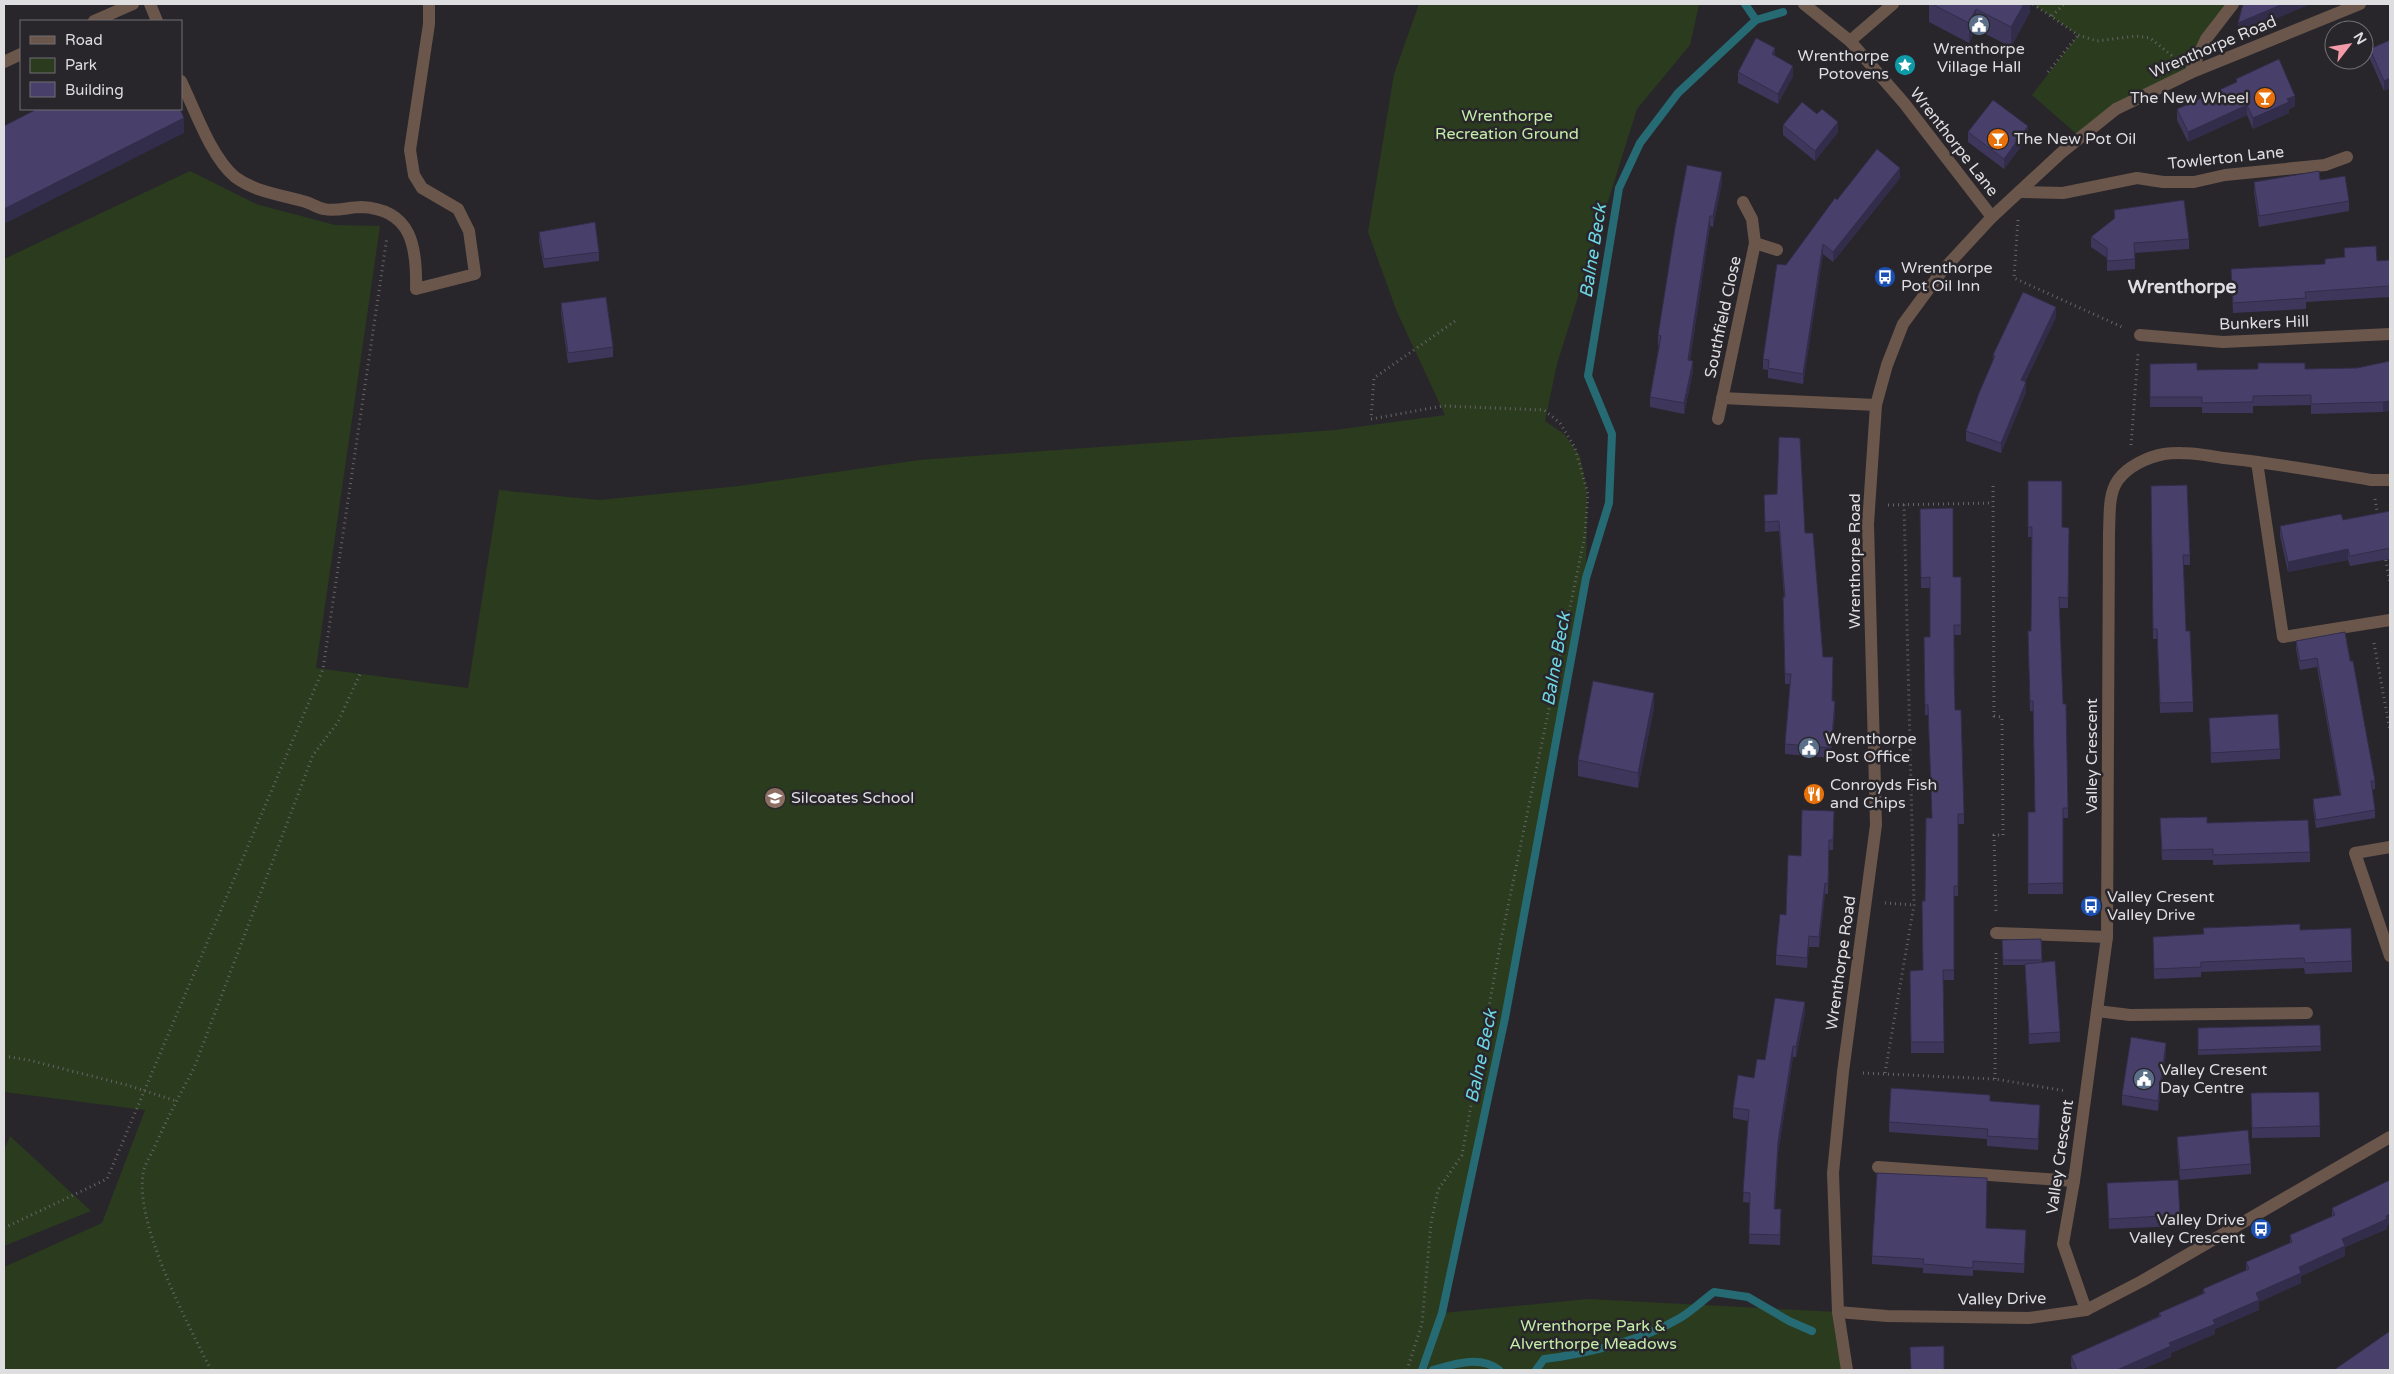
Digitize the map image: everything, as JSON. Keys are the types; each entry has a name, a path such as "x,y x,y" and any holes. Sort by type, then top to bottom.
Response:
{"street":[{"path":"96,20 133,4"},
{"path":"150,4 157,20"},
{"path":"182,83 221,162 234,176 249,186 324,209 344,210 359,207 382,209 390,214 407,231 415,250 416,289 475,274 469,231 458,209 422,188 414,175 410,150 428,24 429,4"},
{"name":"Wrenthorpe Lane","path":"1804,4 1850,41 1904,103 1992,217"},
{"path":"1850,41 1893,4"},
{"path":"2190,73 2206,39 2233,4"},
{"name":"Wrenthorpe Road","path":"1847,1370 1838,1312 1833,1173 1843,1072 1876,825 1868,524 1876,405 1887,365 1903,324 1942,271 1992,217 2061,153 2116,109 2190,73 2360,4"},
{"path":"4,62 20,54"},
{"name":"Towlerton Lane","path":"2019,192 2063,193 2137,178 2162,182 2194,182 2225,175 2325,165 2346,157"},
{"name":"Southfield Close","path":"1718,419 1755,243 1752,219 1743,202"},
{"name":"Southfield Close","path":"1755,243 1778,250"},
{"name":"Bunkers Hill","path":"2140,335 2223,342 2390,334"},
{"name":"Southfield Close","path":"1722,398 1876,405"},
{"name":"Valley Crescent","path":"2086,1310 2064,1244 2107,938 2108,532 2111,498 2118,480 2130,469 2149,457 2166,454 2194,454 2372,480 2390,480"},
{"path":"2257,462 2283,636 2390,620"},
{"path":"2390,847 2354,853 2390,956"},
{"path":"1996,933 2107,938"},
{"path":"2097,1011 2130,1015 2307,1013"},
{"name":"Valley Drive","path":"1838,1312 1887,1316 2029,1318 2086,1310 2142,1281 2390,1137"},
{"path":"1878,1168 2074,1181"}],"path":[{"path":"2033,4 2078,35 2097,41 2136,36 2150,38 2163,47 2190,73"},
{"path":"2052,16 2064,4"},
{"path":"2048,72 2078,35"},
{"path":"2019,192 2014,278 2140,335 2130,469"},
{"path":"4,1228 106,1179 323,669 390,214"},
{"path":"1407,1370 1422,1324 1431,1223 1438,1190 1462,1155 1501,940 1586,535 1588,502 1588,494 1575,448 1560,423 1544,410 1443,406 1371,419 1374,378 1458,319"},
{"path":"2372,480 2378,518"},
{"path":"1993,486 1994,716 2002,717 2002,835 1994,835 1996,933 1995,1079"},
{"path":"1870,505 1992,503"},
{"path":"1886,1073 1914,905 1904,504"},
{"path":"2383,546 2390,584"},
{"path":"2370,623 2389,717 2390,731"},
{"path":"211,1370 184,1318 154,1244 141,1197 143,1172 176,1101 194,1068 313,754 338,722 360,674"},
{"path":"1866,902 1914,905"},
{"path":"4,1056 28,1060 176,1101"},
{"path":"1843,1072 1995,1079 2086,1095"}],"green space":[{"name":"Silcoates School","path":"1419,4 1699,4 1690,45 1637,109 1557,364 1545,421 1564,434 1580,456 1587,492 1586,578 1505,1018 1442,1313 1588,1299 1838,1312 1847,1370 4,1370 4,1267 102,1223 145,1110 4,1092 4,259 190,171 256,204 335,225 380,226 316,668 468,688 499,490 599,500 739,486 919,460 1335,430 1445,415 1397,312 1368,232 1394,74"},
{"path":"2033,4 2233,4 2190,73 2116,109 2080,137 2032,95 2078,35"},
{"path":"10,1136 91,1211 4,1246 4,1150"}],"building":[{"path":"1932,4 2024,4 2011,27 1976,9 1969,23"},
{"path":"2243,4 2283,4 2238,23"},
{"path":"1756,38 1775,48 1772,54 1793,66 1778,94 1738,72"},
{"path":"2390,40 2390,78 2384,81 2374,58 2374,47"},
{"path":"2279,59 2295,96 2287,99 2289,102 2253,118 2247,105 2188,132 2177,109 2237,82 2236,79"},
{"name":"The New Pot Oil","path":"1993,100 2028,126 2004,159 1968,132"},
{"path":"1802,102 1817,114 1822,109 1838,122 1815,151 1783,125"},
{"path":"35,110 180,110 184,118 4,209 4,126"},
{"path":"1877,149 1900,168 1833,252 1823,244 1803,374 1768,368 1769,360 1763,359 1777,264 1786,265 1835,198 1837,200"},
{"path":"1687,165 1722,172 1713,216 1710,216 1688,360 1693,361 1684,403 1650,397 1661,336 1658,335 1675,228"},
{"path":"2319,171 2320,180 2345,176 2349,201 2259,216 2254,182"},
{"path":"2184,200 2189,239 2134,243 2135,259 2107,261 2107,248 2091,237 2115,218 2114,210"},
{"path":"595,222 599,252 544,259 539,232"},
{"path":"2376,246 2377,261 2390,260 2390,286 2305,292 2306,298 2233,303 2231,269 2325,264 2325,259 2345,257 2344,248"},
{"path":"2023,292 2056,307 2021,380 2026,382 2001,443 1966,431 1979,393 1995,356 1993,355"},
{"path":"606,297 613,347 568,353 561,303"},
{"path":"2390,361 2390,401 2311,404 2311,395 2253,396 2253,402 2202,403 2202,397 2150,397 2150,364 2197,363 2197,370 2258,369 2258,363 2305,363 2305,369 2357,368"},
{"path":"1779,437 1800,438 1805,533 1813,533 1823,657 1833,657 1832,701 1835,701 1831,748 1785,744 1791,674 1785,674 1783,597 1785,597 1779,521 1765,522 1764,495 1777,494"},
{"path":"2028,481 2062,481 2062,527 2069,528 2068,598 2059,597 2063,704 2066,704 2068,808 2063,808 2063,883 2028,884 2028,812 2035,812 2033,701 2030,701 2028,631 2031,631 2032,527 2028,527"},
{"path":"2187,485 2190,555 2183,555 2186,631 2190,631 2193,702 2160,703 2157,629 2153,629 2151,486"},
{"path":"1953,508 1953,577 1961,577 1961,625 1954,625 1954,671 1955,710 1961,710 1964,814 1958,814 1958,886 1954,886 1954,970 1943,970 1944,1042 1911,1042 1910,971 1923,970 1922,901 1925,901 1926,818 1932,818 1928,705 1925,705 1924,637 1930,637 1930,577 1921,578 1920,509"},
{"path":"2390,511 2390,548 2350,556 2348,549 2288,562 2280,526 2341,514 2343,520"},
{"path":"2345,632 2350,661 2353,661 2375,781 2371,781 2375,810 2316,820 2313,799 2341,795 2317,658 2300,661 2296,641"},
{"path":"1593,681 1654,693 1638,773 1578,760"},
{"path":"2278,714 2280,749 2211,753 2209,718"},
{"path":"1802,810 1834,811 1833,840 1829,840 1828,884 1825,883 1819,937 1809,936 1807,958 1776,955 1780,914 1786,915 1788,855 1801,856"},
{"path":"2207,817 2207,823 2308,820 2310,852 2213,855 2213,849 2162,850 2160,818"},
{"path":"2300,924 2300,930 2351,928 2352,961 2305,963 2304,958 2201,962 2201,967 2154,969 2153,937 2204,934 2203,928"},
{"path":"2041,939 2042,960 2003,960 2002,940"},
{"path":"2055,961 2060,1032 2029,1034 2025,964"},
{"path":"1775,998 1805,1002 1796,1047 1793,1046 1778,1142 1774,1209 1781,1209 1780,1235 1749,1234 1750,1193 1743,1192 1749,1110 1733,1108 1738,1075 1754,1078 1757,1059 1765,1060"},
{"path":"2320,1025 2321,1046 2198,1050 2198,1028"},
{"name":"Valley Cresent Day Centre","path":"2131,1037 2166,1043 2158,1101 2122,1095"},
{"path":"1891,1088 1990,1095 1990,1101 2040,1105 2038,1139 1987,1136 1988,1129 1889,1122"},
{"path":"2319,1092 2320,1126 2252,1128 2251,1093"},
{"path":"2248,1130 2251,1164 2180,1170 2177,1137"},
{"path":"1877,1173 1987,1178 1986,1228 2026,1230 2024,1264 1973,1261 1973,1268 1923,1264 1924,1259 1872,1256"},
{"path":"2178,1180 2180,1215 2109,1219 2107,1183"},
{"path":"2390,1180 2390,1214 2386,1216 2387,1219 2342,1239 2345,1246 2299,1267 2301,1273 2256,1293 2259,1300 2213,1320 2215,1324 2169,1343 2171,1346 2117,1370 2077,1370 2071,1356 2161,1316 2159,1313 2205,1293 2203,1289 2249,1269 2246,1262 2292,1242 2290,1235 2335,1215 2332,1208"},
{"path":"2390,1331 2390,1369 2334,1370"},
{"path":"1944,1346 1944,1370 1911,1370 1910,1347"}],"waterway":[{"name":"Balne Beck","path":"1745,4 1756,20"},
{"name":"Balne Beck","path":"1422,1370 1442,1313 1505,1018 1586,578 1609,503 1612,434 1588,376 1619,188 1640,143 1678,93 1756,20 1783,12"},
{"path":"1536,1370 1544,1359 1596,1350 1665,1326 1684,1315 1714,1292 1748,1297 1789,1321 1812,1331"},
{"path":"1433,1370 1467,1362 1484,1363 1492,1365 1499,1370"}],"place":[{"name":"Wrenthorpe Village Hall","path":"1979,25"},
{"name":"Wrenthorpe Potovens","path":"1905,65"},
{"name":"The New Wheel","path":"2265,98"},
{"name":"The New Pot Oil","path":"1998,139"},
{"name":"Wrenthorpe Pot Oil Inn","path":"1885,277"},
{"name":"Wrenthorpe Post Office","path":"1809,748"},
{"name":"Conroyds Fish and Chips","path":"1814,794"},
{"name":"Silcoates School","path":"775,798"},
{"name":"Valley Cresent Valley Drive","path":"2091,906"},
{"name":"Valley Cresent Day Centre","path":"2144,1079"},
{"name":"Valley Drive Valley Crescent","path":"2261,1229"}],"district":[{"name":"Wrenthorpe","path":"2182,287"}],"park label":[{"name":"Wrenthorpe Recreation Ground","path":"1507,125"},
{"name":"Wrenthorpe Park & Alverthorpe Meadows","path":"1593,1335"}]}
